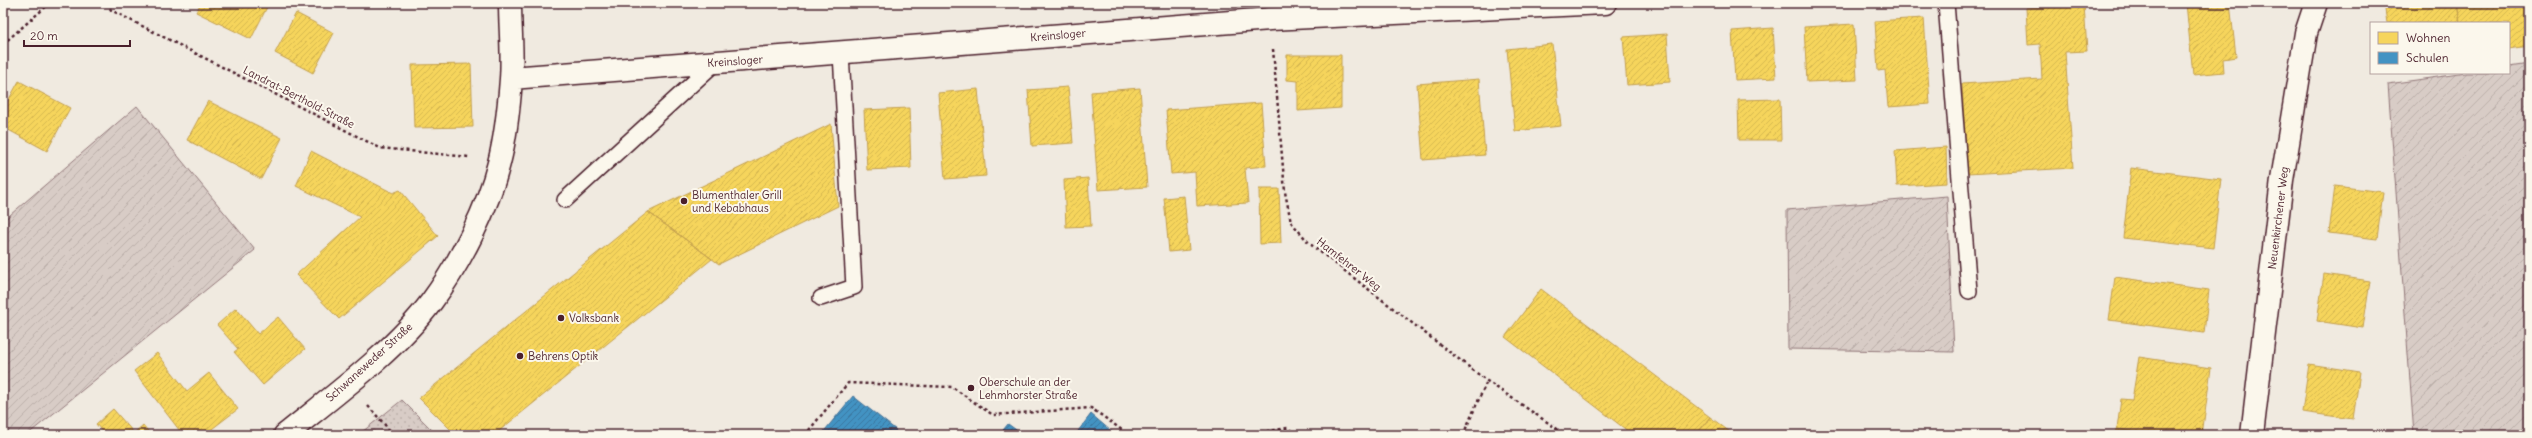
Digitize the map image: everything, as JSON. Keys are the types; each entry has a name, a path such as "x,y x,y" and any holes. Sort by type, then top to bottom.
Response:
{"main road":[{"name":"Schwaneweder Straße","path":"285,435 348,383 402,334 432,301 461,254 479,218 499,163 511,78 510,3"},
{"name":"Kreinsloger","path":"511,78 1270,19 1605,3"},
{"name":"Neuenkirchener Weg","path":"2252,435 2282,180 2306,33 2316,3"}],"lane":[{"path":"1946,3 1969,291"},
{"path":"821,298 854,287 841,53"},
{"path":"565,200 716,62"}],"path":[{"path":"3,44 50,3"},
{"name":"Landrat-Berthold-Straße","path":"107,3 111,10 380,148 454,154 499,163"},
{"name":"Hamfehrer Weg","path":"1270,19 1285,192 1291,222 1310,244 1487,381 1566,435"},
{"path":"1463,435 1487,381"},
{"path":"348,383 394,435"},
{"path":"806,435 848,383 952,387 994,414 1092,408 1129,435"},
{"path":"1243,435 1288,428 1296,435"}],"shaded area":[{"path":"2529,64 2529,435 2414,435 2388,84 2459,74 2510,74 2510,67"},
{"path":"137,106 255,250 27,435 3,435 3,221"},
{"path":"1947,196 1954,352 1788,349 1787,210"},
{"path":"402,400 437,435 365,435 362,432"}],"building: Wohnen":[{"path":"201,3 269,3 251,39 196,12"},
{"path":"2186,3 2230,3 2236,57 2223,59 2224,72 2193,75"},
{"path":"2384,3 2457,3 2460,22 2387,22"},
{"path":"2457,3 2529,3 2529,46 2510,49 2510,22 2460,22"},
{"path":"2084,5 2087,51 2065,52 2073,168 1967,174 1962,84 2042,79 2040,44 2028,45 2026,8"},
{"path":"296,13 334,33 313,73 275,53"},
{"path":"1924,18 1930,104 1888,107 1885,70 1878,71 1875,21"},
{"path":"1854,24 1857,80 1807,82 1804,27"},
{"path":"1773,28 1776,78 1735,80 1732,31"},
{"path":"1667,34 1670,82 1627,85 1623,37"},
{"path":"1552,44 1561,126 1515,131 1507,49"},
{"path":"1287,55 1341,55 1341,108 1298,111 1298,81 1287,80"},
{"path":"471,64 473,127 414,128 412,65"},
{"path":"1479,79 1485,155 1423,160 1417,84"},
{"path":"19,81 70,108 47,151 3,127 3,110"},
{"path":"1068,87 1073,143 1032,146 1028,90"},
{"path":"1140,88 1147,187 1098,190 1091,92"},
{"path":"978,89 986,176 945,179 938,93"},
{"path":"1780,99 1781,140 1739,140 1738,100"},
{"path":"208,101 282,138 261,179 187,140"},
{"path":"1261,103 1266,166 1245,168 1248,203 1197,206 1195,172 1171,174 1166,110"},
{"path":"909,108 911,168 867,170 864,110"},
{"path":"831,124 838,206 719,264 648,212"},
{"path":"1946,147 1947,183 1897,186 1895,151"},
{"path":"311,151 393,193 400,190 438,236 339,319 296,275 360,217 296,186"},
{"path":"2131,168 2221,179 2213,248 2123,238"},
{"path":"1088,178 1091,226 1066,227 1064,180"},
{"path":"2335,186 2383,192 2377,239 2329,233"},
{"path":"1259,189 1279,189 1281,243 1260,244"},
{"path":"1184,196 1189,250 1169,252 1164,198"},
{"path":"648,212 712,259 494,435 456,435 419,398"},
{"path":"2324,274 2370,281 2363,328 2317,321"},
{"path":"2115,277 2209,290 2204,333 2109,320"},
{"path":"1541,289 1710,417 1696,435 1633,435 1505,337"},
{"path":"236,308 258,334 278,317 305,349 263,385 234,352 238,349 217,325"},
{"path":"157,353 187,391 209,373 238,409 204,435 183,435 134,371"},
{"path":"2139,357 2211,368 2202,435 2156,435 2117,429 2121,399 2132,400"},
{"path":"2309,364 2360,372 2353,419 2302,412"},
{"path":"113,409 134,433 143,425 151,435 105,435 96,424"},
{"path":"1710,417 1734,435 1696,435"},
{"path":"2117,429 2156,435 2116,435"}],"building: Schulen":[{"path":"853,396 896,430 893,435 821,435"},
{"path":"1091,414 1111,431 1117,435 1075,435"},
{"path":"1008,424 1023,435 999,435"}],"place":[{"name":"Blumenthaler Grill und Kebabhaus","path":"684,201"},
{"name":"Volksbank","path":"561,318"},
{"name":"Behrens Optik","path":"520,356"},
{"name":"Oberschule an der Lehmhorster Straße","path":"971,388"}]}
